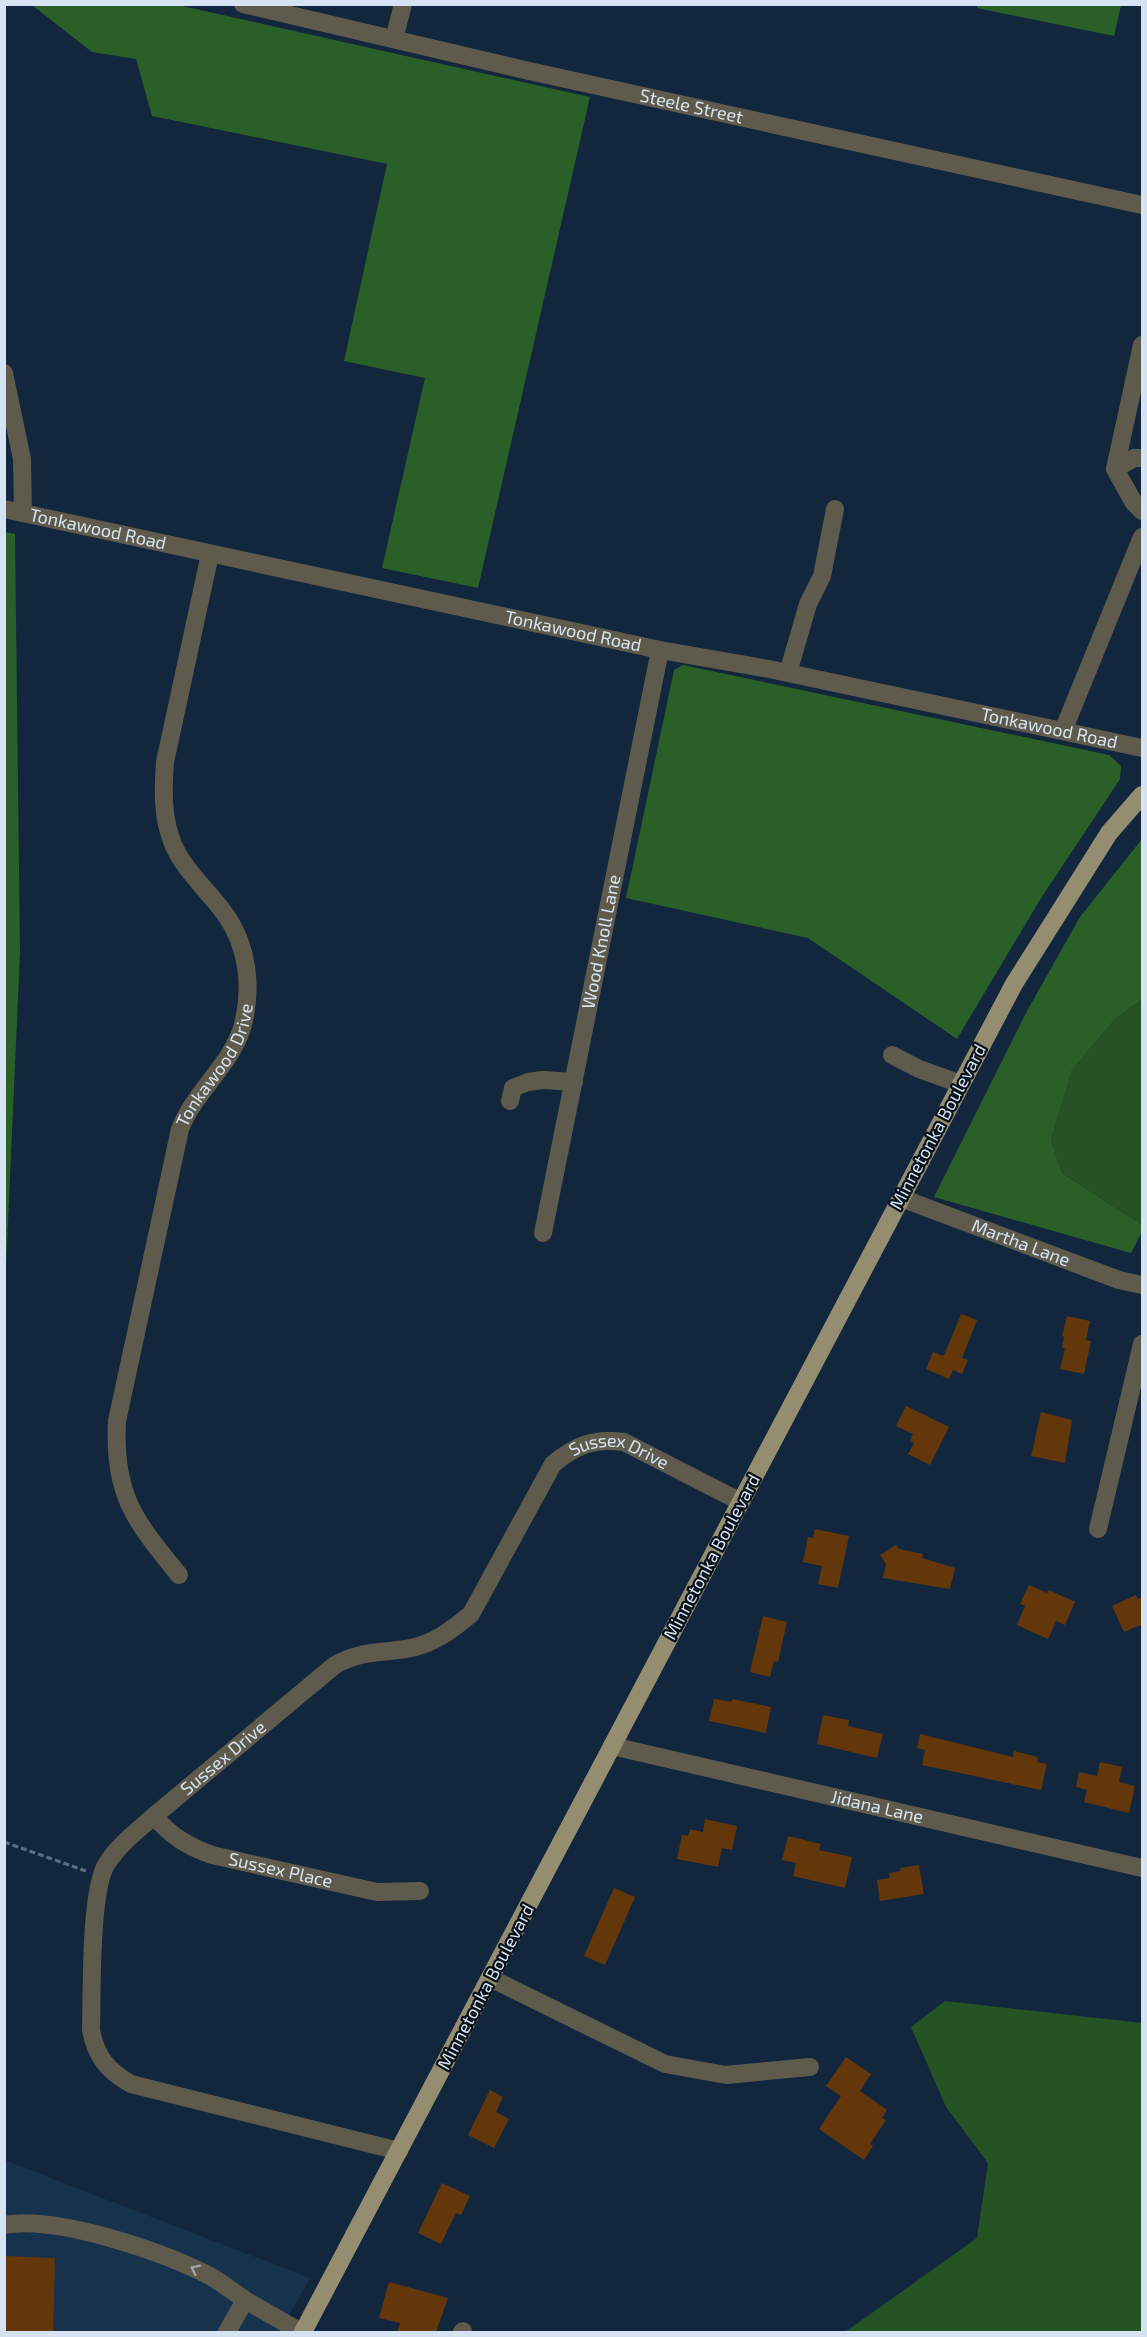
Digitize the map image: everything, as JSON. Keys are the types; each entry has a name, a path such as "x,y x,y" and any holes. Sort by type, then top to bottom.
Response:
{"main road":[{"name":"Minnetonka Boulevard","path":"302,2332 1014,984 1109,833 1143,795"}],"street":[{"name":"Steele Street","path":"243,4 529,71 1143,205"},
{"path":"394,39 403,4"},
{"path":"1142,352 1136,408 1115,469 1134,502 1143,511"},
{"path":"4,372 22,459 23,513"},
{"path":"1115,469 1134,458 1143,458"},
{"name":"Tonkawood Road","path":"4,509 660,650 788,673 1143,748"},
{"path":"788,673 808,604 822,576 835,509"},
{"path":"1063,731 1143,537"},
{"name":"Tonkawood Drive","path":"179,1575 145,1533 129,1508 120,1481 115,1451 117,1421 180,1129 198,1094 230,1056 242,1028 248,999 247,969 239,940 225,914 187,869 174,844 165,818 163,790 165,762 210,554"},
{"name":"Wood Knoll Lane","path":"543,1233 660,650"},
{"path":"892,1055 961,1084"},
{"path":"510,1101 513,1088 528,1082 574,1082"},
{"name":"Martha Lane","path":"901,1198 1119,1280 1143,1285"},
{"path":"1098,1529 1143,1344"},
{"name":"Sussex Drive","path":"399,2151 131,2084 116,2076 103,2063 94,2048 91,2030 96,1901 102,1876 115,1853 154,1816 335,1665 366,1652 408,1649 430,1642 452,1630 471,1614 553,1464 567,1452 586,1442 604,1440 624,1442 741,1502"},
{"name":"Jidana Lane","path":"612,1746 1143,1868"},
{"name":"Sussex Place","path":"154,1816 169,1832 189,1847 212,1855 377,1892 420,1891"},
{"path":"490,1978 665,2064 726,2075 810,2067"},
{"path":"4,2225 68,2228 176,2260 213,2278 245,2300 302,2332"},
{"path":"227,2332 245,2300"}],"path":[{"path":"4,1842 38,1856 102,1876"}],"shaded area":[{"path":"4,2160 310,2278 280,2332 5,2332"}],"green space":[{"path":"978,4 1121,5 1114,36 977,8"},
{"path":"32,5 178,5 590,97 478,588 382,568 425,378 344,361 387,164 152,116 136,59 92,52"},
{"path":"5,532 15,534 20,953 5,1289"},
{"path":"683,665 1109,755 1121,766 1120,779 1041,898 957,1039 808,938 626,898 674,670"},
{"path":"1142,839 1142,999 1115,1019 1072,1070 1051,1140 1062,1173 1142,1225 1142,1232 1131,1253 934,1197 1027,1011 1080,917"},
{"path":"1142,999 1142,1225 1062,1173 1051,1140 1072,1070 1115,1019"},
{"path":"945,2001 1142,2023 1142,2332 841,2332 848,2330 977,2238 988,2163 946,2107 911,2027"}],"building":[{"path":"961,1314 977,1320 962,1358 968,1360 962,1374 953,1370 949,1379 926,1369 933,1352 943,1356"},
{"path":"1067,1316 1090,1321 1086,1340 1091,1341 1084,1374 1060,1369 1065,1348 1062,1348 1064,1337 1062,1336"},
{"path":"906,1406 949,1427 930,1465 908,1454 914,1443 910,1441 913,1434 896,1426"},
{"path":"1041,1412 1072,1420 1065,1463 1031,1456"},
{"path":"815,1529 849,1536 838,1588 818,1584 822,1566 803,1562 808,1537 813,1538"},
{"path":"896,1545 899,1549 923,1554 922,1558 955,1568 950,1589 883,1578 886,1564 880,1555"},
{"path":"1029,1585 1047,1593 1049,1590 1075,1602 1065,1625 1056,1621 1048,1639 1017,1625 1025,1606 1020,1604"},
{"path":"1136,1595 1138,1599 1143,1597 1143,1624 1124,1632 1112,1606"},
{"path":"763,1616 787,1622 778,1662 774,1661 770,1677 750,1672"},
{"path":"714,1699 732,1702 732,1699 771,1707 766,1733 709,1721"},
{"path":"823,1715 849,1720 848,1726 883,1734 877,1758 817,1744"},
{"path":"920,1734 1013,1757 1014,1751 1038,1757 1037,1762 1047,1764 1041,1790 922,1765 925,1750 917,1748"},
{"path":"1100,1762 1122,1767 1119,1782 1135,1786 1129,1813 1084,1802 1087,1790 1076,1787 1079,1772 1097,1776"},
{"path":"705,1819 737,1826 732,1850 722,1848 718,1867 677,1859 682,1835 688,1836 690,1829 703,1832"},
{"path":"788,1836 821,1844 819,1850 852,1857 845,1888 793,1876 796,1863 782,1860"},
{"path":"919,1865 924,1894 880,1901 877,1880 890,1878 889,1873 901,1871 900,1868"},
{"path":"614,1888 635,1897 605,1965 584,1956"},
{"path":"846,2057 871,2074 860,2091 887,2110 882,2118 886,2120 870,2144 873,2146 864,2160 819,2129 841,2096 826,2086"},
{"path":"490,2090 503,2097 496,2112 509,2119 494,2148 468,2135"},
{"path":"442,2183 470,2196 461,2215 456,2213 441,2244 418,2233"},
{"path":"4,2256 55,2258 53,2332 4,2332"},
{"path":"389,2282 448,2298 436,2332 397,2332 400,2323 379,2318"}]}
